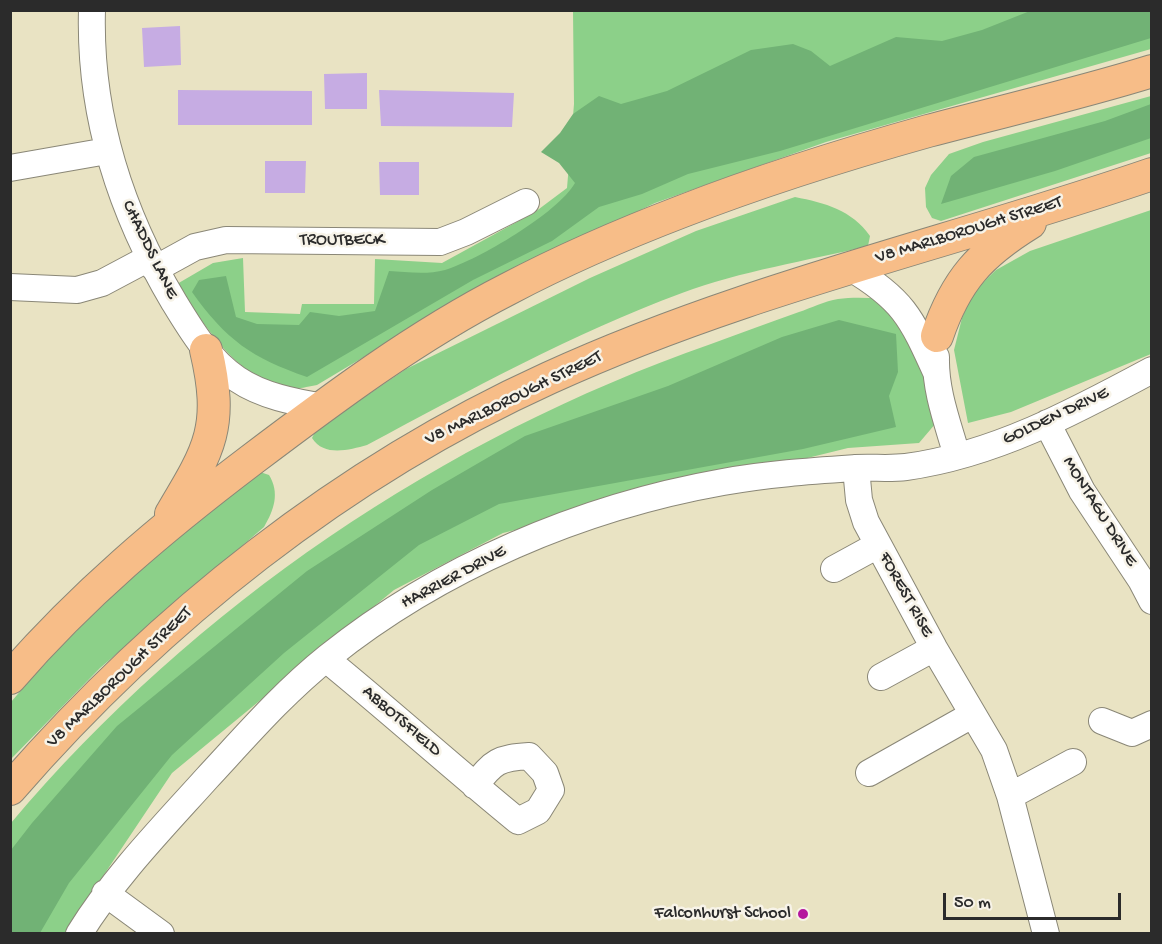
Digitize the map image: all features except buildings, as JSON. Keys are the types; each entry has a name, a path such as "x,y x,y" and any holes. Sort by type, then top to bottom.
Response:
{"main road":[{"path":"10,678 98,584 162,528 393,358 505,290 611,239 802,170 926,132 1101,87 1152,71"},
{"name":"V8 MARLBOROUGH STREET","path":"10,789 65,726 144,651 230,577 337,498 467,418 549,378 705,315 849,267 1152,174"},
{"path":"937,336 951,299 978,261 1000,241 1064,202"},
{"path":"162,528 189,484 212,436 215,411 212,375 206,350"}],"street":[{"name":"CHADDS LANE","path":"92,10 96,89 107,151 126,209 152,263 206,350 237,379 268,395 324,407"},
{"path":"10,168 107,151"},
{"name":"TROUTBECK","path":"10,287 77,290 102,283 195,247 226,240 440,242 466,232 526,202"},
{"path":"849,267 888,292 913,321 936,372 957,456"},
{"path":"936,372 937,336"},
{"name":"GOLDEN DRIVE","path":"957,456 1001,443 1047,423 1152,370"},
{"name":"MONTAGU DRIVE","path":"1047,423 1082,491 1142,580 1152,601"},
{"name":"HARRIER DRIVE","path":"79,933 105,893 268,710 326,658 372,623 425,590 504,550 564,525 629,505 724,482 856,468 904,467 957,456"},
{"name":"FOREST RISE","path":"856,468 859,500 878,545 934,648 994,750 1010,796 1046,933"},
{"path":"834,569 878,545"},
{"path":"881,677 934,648"},
{"name":"ABBOTSFIELD","path":"326,658 475,786"},
{"path":"869,773 972,715"},
{"path":"1102,721 1132,733 1152,724"},
{"path":"1010,796 1073,762"},
{"path":"105,893 161,933"}],"green space":[{"path":"573,11 1151,11 1151,49 826,142 655,203 486,284 317,385 293,388 271,383 253,374 237,362 211,333 177,284 213,263 243,258 245,312 300,314 302,304 374,304 375,259 442,263 535,212 567,188 574,104"},
{"path":"1030,11 1151,11 1151,38 780,151 688,174 642,194 599,207 552,241 473,280 307,377 271,362 242,345 217,323 192,292 199,280 226,276 236,317 257,324 299,325 310,312 339,316 375,311 389,271 431,272 459,265 516,234 566,195 575,183 559,163 541,152 560,133 573,114 599,96 621,104 667,91 751,50 793,44 811,51 830,66 896,37 942,41 982,30"},
{"path":"1151,96 1151,153 941,221 932,218 926,207 925,188 931,175 949,154 983,142"},
{"path":"1151,104 1151,138 1055,171 941,204 951,176 974,157 1105,121"},
{"path":"795,197 827,205 855,220 870,236 868,246 727,278 641,309 522,364 367,445 337,451 323,448 312,438 316,430 406,369 590,278 696,231"},
{"path":"1151,210 1151,354 1011,412 968,423 954,350 962,318 973,292 996,270 1030,251"},
{"path":"843,298 880,298 909,335 925,366 936,423 919,443 848,448 503,533 394,590 172,773 65,933 11,934 11,823 83,744 160,669 242,600 329,537 420,479 514,428 611,383 823,303"},
{"path":"839,320 896,334 898,372 889,396 896,427 803,449 499,504 419,545 284,653 172,755 69,883 40,933 11,933 11,850 32,823 117,726 307,571 432,490 525,436 668,386 782,337"},
{"path":"260,472 269,475 275,495 271,514 264,527 100,668 11,759 11,702 68,639 129,581 193,525"}],"place":[{"name":"Falconhurst School","path":"803,914"}]}
